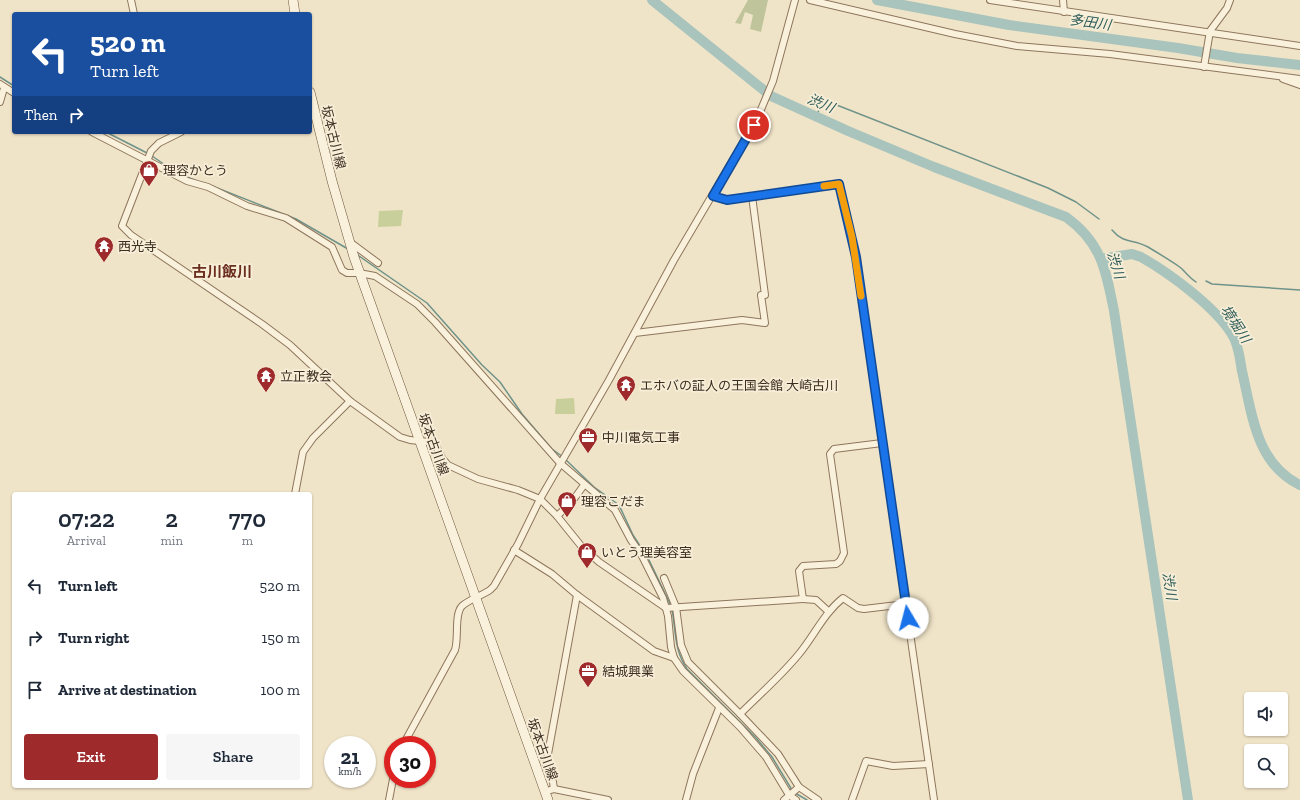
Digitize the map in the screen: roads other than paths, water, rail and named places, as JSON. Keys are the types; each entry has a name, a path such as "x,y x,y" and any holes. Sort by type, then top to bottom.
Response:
{"main road":[{"path":"293,0 295,12"},
{"name":"坂本古川線","path":"312,112 359,273 476,598 549,794"}],"street":[{"path":"131,0 134,12"},
{"path":"408,736 455,650 458,642 458,614 460,607 494,586 540,499 635,333 674,260 713,196 763,106 772,83 795,0"},
{"path":"810,0 955,34 1018,46 1205,65 1300,79"},
{"path":"990,0 1300,46"},
{"path":"1063,0 1064,12"},
{"path":"1205,65 1210,33 1227,8 1230,0"},
{"path":"1278,76 1300,85"},
{"path":"0,102 2,86 12,92"},
{"path":"96,134 187,181 208,187 247,206 286,218 332,247 342,270 375,276 417,304 561,462 584,485 615,510 645,562 663,598 671,608 674,658 683,671 740,727 766,757 790,794 796,800"},
{"path":"177,134 158,144 151,151 122,226 132,235 290,345 350,401 400,437 420,442 429,442 434,445 448,465 478,479 518,490 540,499 558,516 582,547 604,565 671,608 803,599 816,600 828,611"},
{"path":"713,196 727,200 839,184 856,257 934,800"},
{"path":"635,333 742,320 765,322 761,295 765,295 752,196"},
{"path":"350,243 378,263"},
{"path":"295,492 303,452 313,438 350,401"},
{"path":"803,599 799,571 801,568 803,566 836,564 843,557 844,553 830,454 834,449 882,443"},
{"path":"558,516 571,503 584,485"},
{"path":"514,550 552,574 577,595 654,650 674,658"},
{"path":"664,578 681,645 688,662 778,754 798,788 818,800"},
{"path":"577,595 546,765 549,794 608,800"},
{"path":"740,714 794,659 828,611 842,598 858,608 864,609 906,604"},
{"path":"686,800 693,774 720,708 727,702"},
{"path":"852,800 866,761 893,766 929,764"},
{"path":"389,800 391,788"},
{"path":"784,800 798,788"}],"waterway":[{"name":"渋川","path":"652,0 771,96 848,131 934,167 1066,217 1088,237 1095,248 1105,271 1114,311 1188,800"},
{"name":"多田川","path":"877,0 1009,25 1178,48 1237,58 1300,65"},
{"path":"0,77 12,85"},
{"path":"823,103 824,100 1048,188 1076,202 1099,219"},
{"name":"渋川","path":"816,117 819,110"},
{"path":"110,134 149,154"},
{"path":"152,156 177,173"},
{"path":"182,175 197,181"},
{"path":"212,186 296,219 348,249"},
{"path":"1112,230 1125,240 1142,244 1155,251 1180,267 1196,282"},
{"path":"356,254 427,303 482,365 500,382 522,414 552,449 563,457"},
{"name":"境堀川","path":"1101,259 1132,254 1141,257 1179,282 1217,315 1227,327 1236,342 1253,420 1265,451 1285,476 1300,485"},
{"path":"1206,281 1212,284 1300,290"},
{"path":"566,460 594,487 619,505 633,535 649,560 671,606"},
{"path":"672,609 676,640 680,655 687,669 756,738 772,757 792,790"},
{"path":"795,793 807,800"}],"place":[{"name":"理容かとう","path":"149,187"},
{"name":"西光寺","path":"104,263"},
{"name":"立正教会","path":"266,393"},
{"name":"エホバの証人の王国会館 大崎古川","path":"626,402"},
{"name":"中川電気工事","path":"588,454"},
{"name":"理容こだま","path":"567,518"},
{"name":"いとう理美容室","path":"587,569"},
{"name":"結城興業","path":"588,688"}],"district":[{"name":"古川飯川","path":"222,272"}]}
